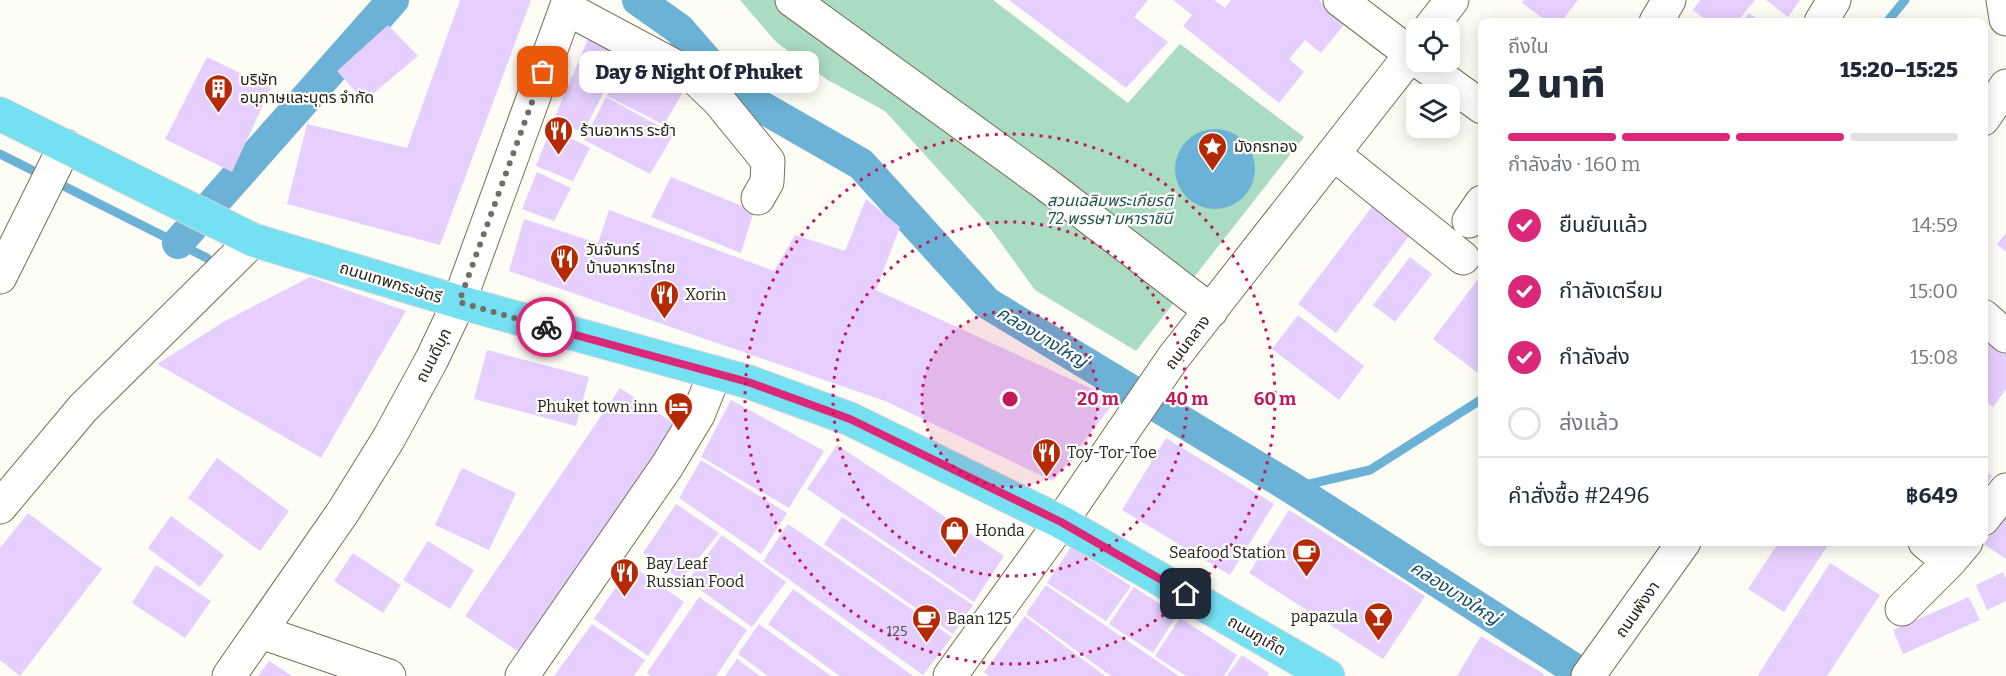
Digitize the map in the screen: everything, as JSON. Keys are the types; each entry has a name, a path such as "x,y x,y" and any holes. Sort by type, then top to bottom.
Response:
{"main road":[{"name":"ถนนเทพกระษัตรี","path":"0,114 55,167 184,205 243,236 459,302 748,382 850,419 1061,522"},
{"name":"ถนนภูเก็ต","path":"1061,522 1328,676"}],"street":[{"path":"792,0 1047,185 1211,311"},
{"path":"1340,0 1406,48"},
{"path":"1438,18 1452,0"},
{"path":"1657,18 1669,0"},
{"path":"1823,18 1834,0"},
{"path":"2003,0 2006,19"},
{"path":"568,4 693,76 719,100 768,161 766,182 758,198"},
{"name":"ถนนดีบุก","path":"229,676 343,512 389,438 459,302 568,4"},
{"name":"ถนนถลาง","path":"950,676 1061,522 1173,358 1334,154 1406,67"},
{"path":"1438,72 1478,104"},
{"path":"1988,112 2006,86"},
{"path":"1334,154 1463,258"},
{"path":"0,277 55,167"},
{"path":"0,507 83,408 243,236"},
{"path":"1988,320 2006,336"},
{"path":"522,676 667,466 698,415 714,373"},
{"path":"1988,513 2006,490"},
{"name":"ถนนพังงา","path":"1588,676 1681,546"},
{"path":"1902,609 1958,552 1938,546"},
{"path":"261,632 389,676"}],"green space":[{"name":"สวนเฉลิมพระเกียรติ 72 พรรษา มหาราชินี","path":"740,0 993,0 1128,103 1180,44 1304,137 1136,351 1035,290 985,221 885,111 826,79 776,42"}],"water":[{"path":"1215,129 1230,132 1243,141 1252,154 1255,169 1252,184 1243,197 1230,206 1215,209 1200,206 1187,197 1178,184 1175,169 1178,154 1187,141 1200,132"}],"building":[{"path":"460,0 531,0 440,245 287,204 307,124 407,148"},
{"path":"1009,0 1148,0 1134,17 1168,42 1126,88"},
{"path":"1173,0 1214,0 1225,8 1231,0 1319,0 1346,22 1321,53 1305,40 1289,59 1304,72 1279,103 1183,26 1192,15"},
{"path":"1524,0 1578,0 1564,18 1543,18 1522,3"},
{"path":"1700,0 1755,0 1740,18 1704,18 1693,10"},
{"path":"1766,0 1800,0 1788,17"},
{"path":"1749,13 1756,18 1745,18"},
{"path":"388,25 418,56 364,101 337,71"},
{"path":"588,39 623,54 583,133 554,119"},
{"path":"626,56 684,90 664,125 607,96"},
{"name":"บริษัท อนุภาษและบุตร จำกัด","path":"207,57 271,88 232,172 165,139"},
{"path":"606,97 674,134 650,174 584,140"},
{"path":"551,128 590,148 573,181 536,166"},
{"path":"537,172 571,188 554,221 522,209"},
{"path":"671,177 754,211 741,253 651,217"},
{"path":"866,199 900,227 876,290 1116,400 1053,481 885,401 509,271 524,219 598,243 609,210 774,271 795,235 845,251"},
{"path":"1375,203 1413,231 1336,333 1298,304"},
{"path":"2006,233 2006,252 1997,244"},
{"path":"1410,257 1432,274 1395,322 1373,305"},
{"path":"310,277 406,311 321,458 157,364 225,321"},
{"path":"1478,279 1478,373 1433,339"},
{"path":"1298,315 1364,366 1339,400 1272,349"},
{"path":"1988,337 2006,350 2006,389 1993,407 1988,404"},
{"path":"487,350 589,377 576,426 474,399"},
{"path":"620,388 681,428 522,654 465,616"},
{"path":"731,400 824,451 789,508 701,457"},
{"path":"1166,438 1274,504 1230,575 1122,510"},
{"path":"837,445 1004,556 974,602 807,489"},
{"path":"217,458 289,511 260,551 188,498"},
{"path":"701,460 787,513 761,554 679,498"},
{"path":"462,468 516,493 489,550 435,525"},
{"path":"676,504 719,533 681,580 643,553"},
{"path":"1289,510 1425,596 1383,659 1249,573"},
{"path":"2006,511 2006,559 1987,546 1988,538"},
{"path":"28,513 102,569 20,676 0,660 0,548"},
{"path":"171,516 224,555 200,587 148,548"},
{"path":"842,517 973,605 953,634 824,544"},
{"path":"788,524 952,637 923,675 763,561"},
{"path":"722,535 786,582 752,627 688,581"},
{"path":"428,541 474,570 450,609 403,580"},
{"path":"1776,546 1827,546 1784,612 1748,589"},
{"path":"1071,547 1131,586 1106,621 1047,583"},
{"path":"353,553 401,585 383,613 334,581"},
{"path":"1830,563 1880,595 1827,676 1759,676 1758,675"},
{"path":"156,565 211,601 185,638 132,603"},
{"path":"631,565 684,602 648,656 594,619"},
{"path":"2003,572 2006,579 2006,601 1987,610 1976,585"},
{"path":"1046,585 1179,676 1111,676 1026,614"},
{"path":"1134,587 1177,615 1153,653 1109,624"},
{"path":"793,589 913,676 840,676 768,624"},
{"path":"699,597 747,630 716,676 651,676 647,673"},
{"path":"1969,597 1980,620 1903,654 1893,630"},
{"path":"1025,616 1105,676 989,676 984,672"},
{"path":"1180,618 1237,655 1224,676 1186,676 1155,656"},
{"path":"592,624 645,660 634,676 554,676"},
{"path":"759,624 831,676 768,676 738,654"},
{"path":"1481,636 1544,674 1543,676 1457,676"},
{"path":"1242,655 1269,673 1267,676 1227,676"},
{"path":"737,659 760,676 725,676"},
{"path":"269,661 292,676 258,676"}],"waterway":[{"path":"178,243 393,0"},
{"name":"คลองบางใหญ่","path":"638,0 679,29 732,90 861,164 987,303 1292,488 1585,676"},
{"path":"1890,18 1905,0"},
{"path":"0,154 207,258"},
{"path":"1292,488 1370,470 1478,402"}],"way so far":[{"path":"543,72 459,302 546,327"}],"place":[{"name":"Day & Night Of Phuket","path":"543,72"},
{"name":"บริษัท อนุภาษและบุตร จำกัด","path":"219,114"},
{"name":"ร้านอาหาร ระย้า","path":"559,156"},
{"name":"มังกรทอง","path":"1213,172"},
{"name":"วันจันทร์ บ้านอาหารไทย","path":"565,284"},
{"name":"Xorin","path":"664,320"},
{"name":"Phuket town inn","path":"679,432"},
{"name":"Toy-Tor-Toe","path":"1046,478"},
{"name":"Honda","path":"954,556"},
{"name":"Seafood Station","path":"1307,578"},
{"name":"Bay Leaf Russian Food","path":"625,598"},
{"name":"papazula","path":"1379,642"},
{"name":"Baan 125","path":"926,644"}],"route":[{"path":"546,327 748,382 850,419 1061,522 1186,594"}]}
